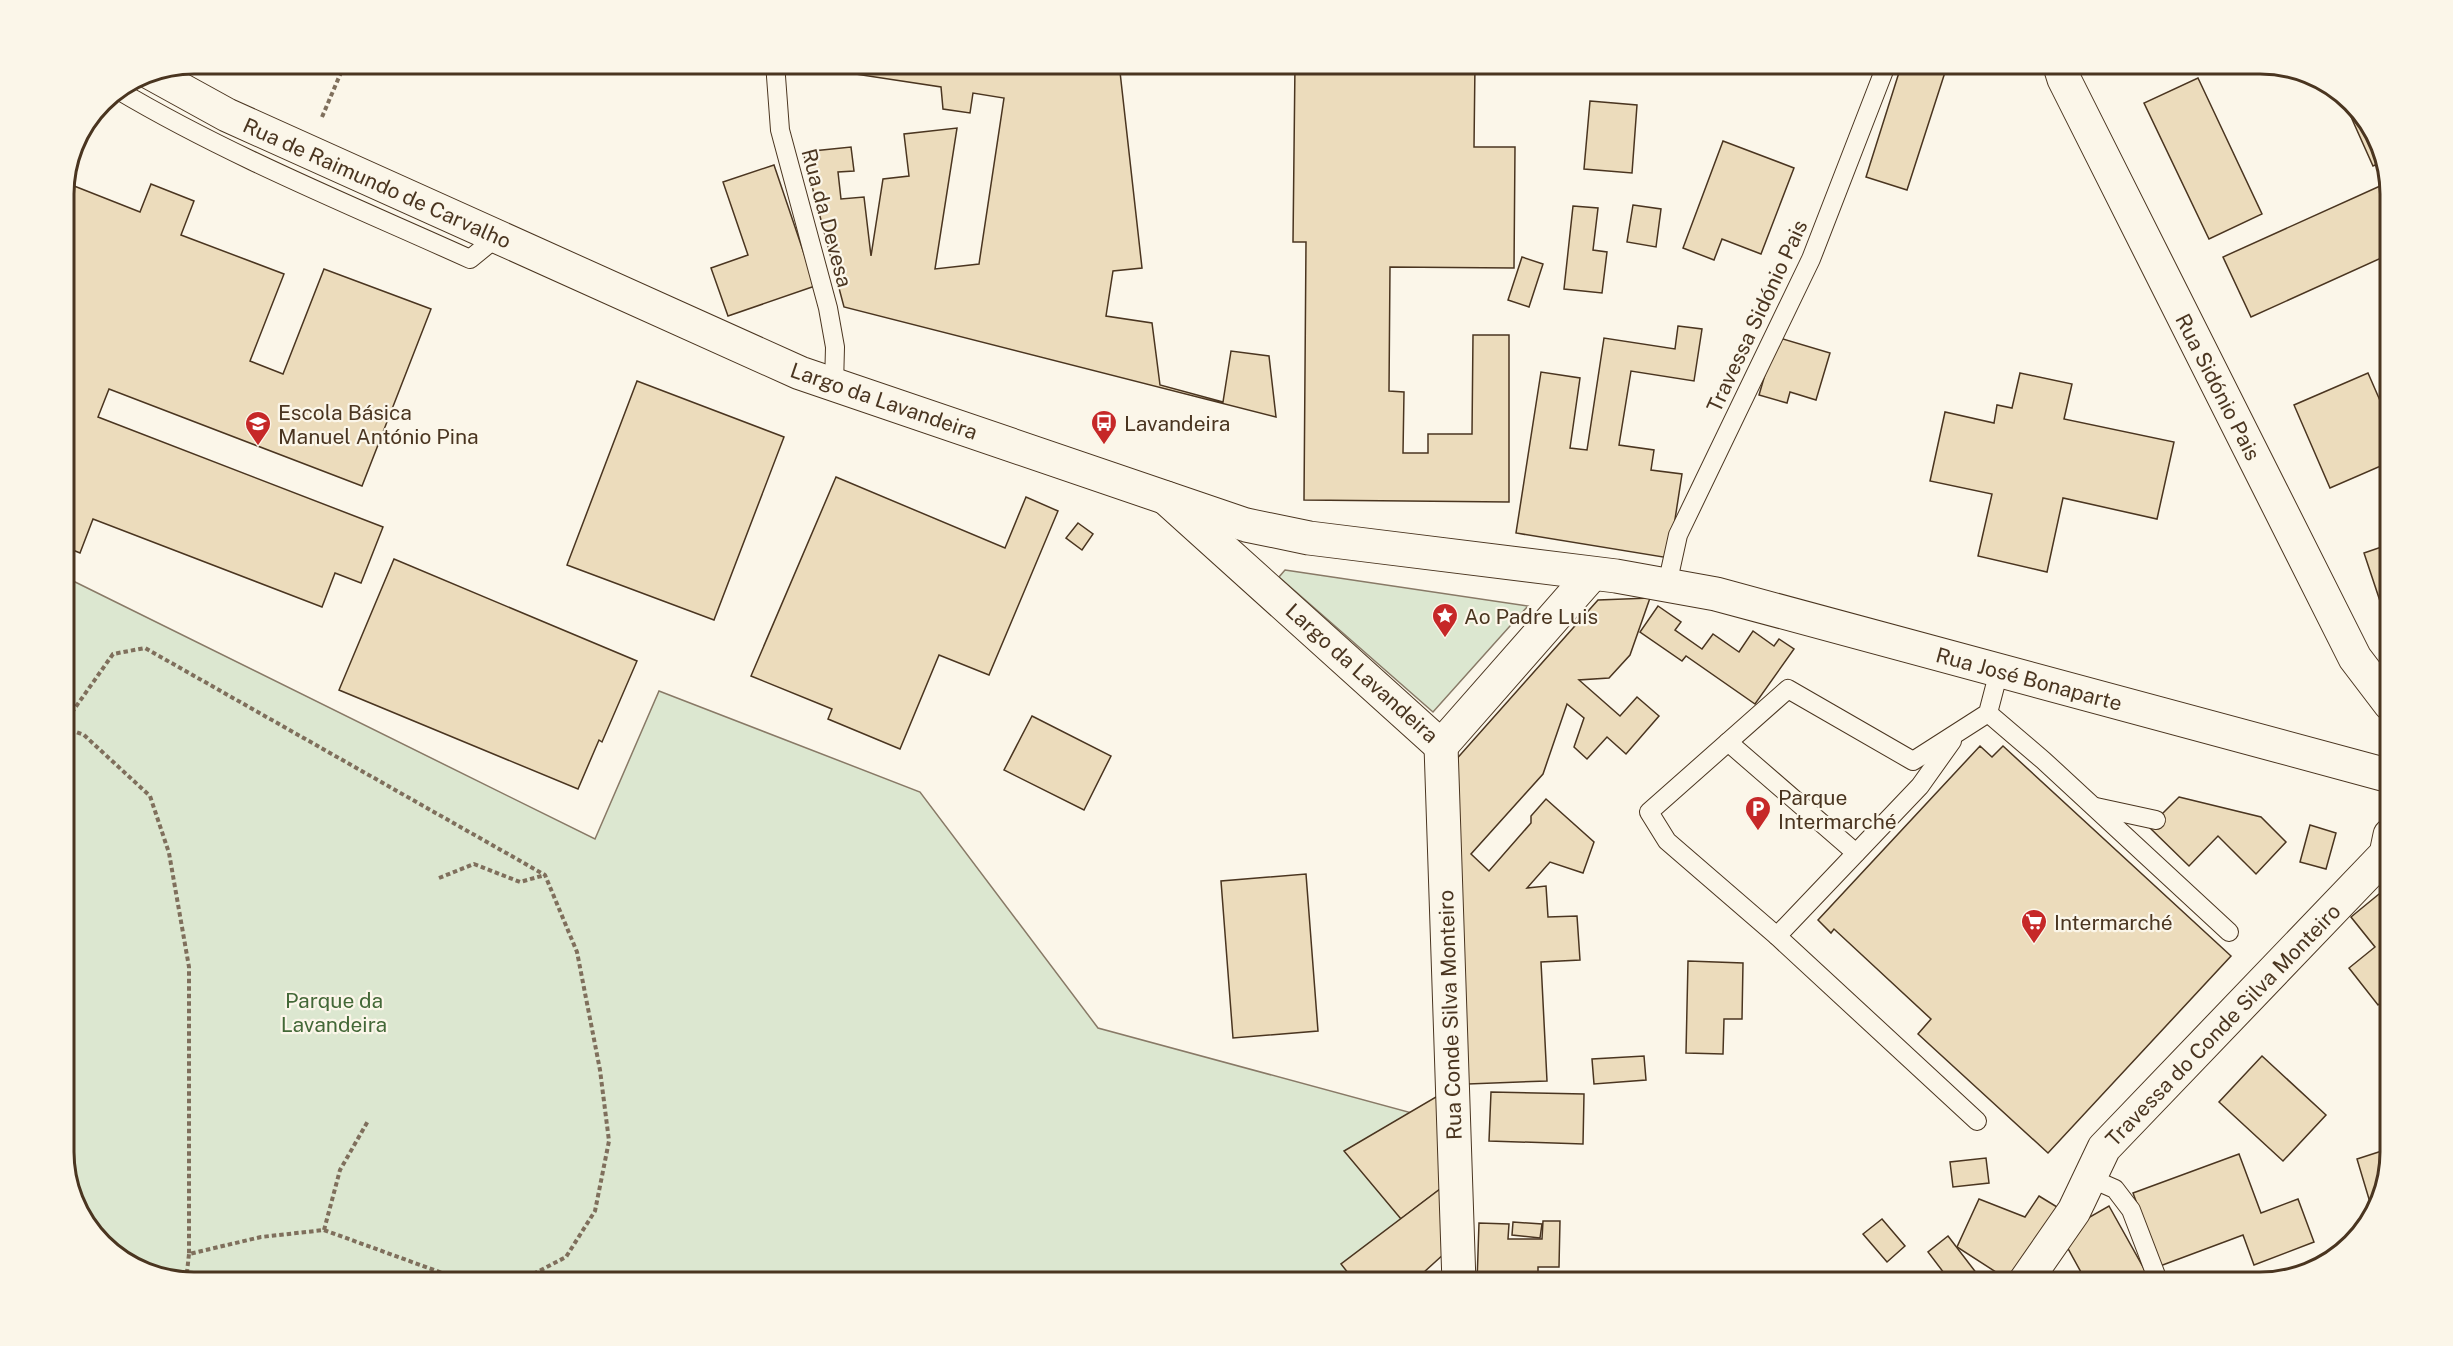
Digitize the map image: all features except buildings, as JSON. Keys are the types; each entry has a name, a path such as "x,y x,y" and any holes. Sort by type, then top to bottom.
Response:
{"street":[{"name":"Rua Sidónio Pais","path":"2062,74 2118,189 2355,658 2380,690"},
{"name":"Rua de Raimundo de Carvalho","path":"161,78 227,115 608,288"},
{"name":"Largo da Lavandeira","path":"608,288 800,373 1246,525 1309,538 1667,585"},
{"name":"Largo da Lavandeira","path":"1166,498 1441,746 1592,574"},
{"name":"Rua José Bonaparte","path":"1667,585 1716,594 2380,773"},
{"name":"Rua Conde Silva Monteiro","path":"1441,746 1459,1273"},
{"name":"Travessa do Conde Silva Monteiro","path":"2031,1273 2074,1211 2104,1148 2380,861"}],"lane":[{"name":"Rua da Devesa","path":"776,74 780,130 830,318 835,347 834,384"},
{"name":"Travessa Sidónio Pais","path":"1667,585 1678,535 1811,259 1883,74"},
{"path":"126,95 240,153 470,259 497,237"},
{"path":"1977,1121 1777,936 1667,842 1649,812 1788,689 1913,761 1988,713 1999,671"},
{"path":"1988,713 2094,806 2229,932"},
{"path":"1777,936 1920,786 1957,733"},
{"path":"1728,742 1856,853"},
{"path":"2094,806 2156,820"},
{"path":"2090,1178 2115,1190 2131,1210 2155,1273"}],"path":[{"path":"307,151 340,74"},
{"path":"74,710 113,654 145,648 545,875 577,952 600,1070 609,1141 595,1211 566,1257 535,1273"},
{"path":"74,731 84,735 150,796 169,853 189,968 189,1254 187,1272"},
{"path":"439,878 474,864 520,882 545,875"},
{"path":"324,1230 340,1170 368,1121"},
{"path":"189,1254 261,1237 324,1230 441,1273"}],"green space":[{"path":"1285,570 1528,606 1433,712 1279,577"},
{"name":"Parque da Lavandeira","path":"74,581 595,839 659,691 920,792 1098,1028 1412,1113 1417,1273 193,1273 155,1266 127,1252 103,1232 86,1206 76,1176 74,1160"}],"place":[{"name":"Lavandeira","path":"1104,446"},
{"name":"Escola Básica Manuel António Pina","path":"258,447"},
{"name":"Ao Padre Luis","path":"1445,639"},
{"name":"Parque Intermarché","path":"1758,832"},
{"name":"Intermarché","path":"2034,945"}]}
